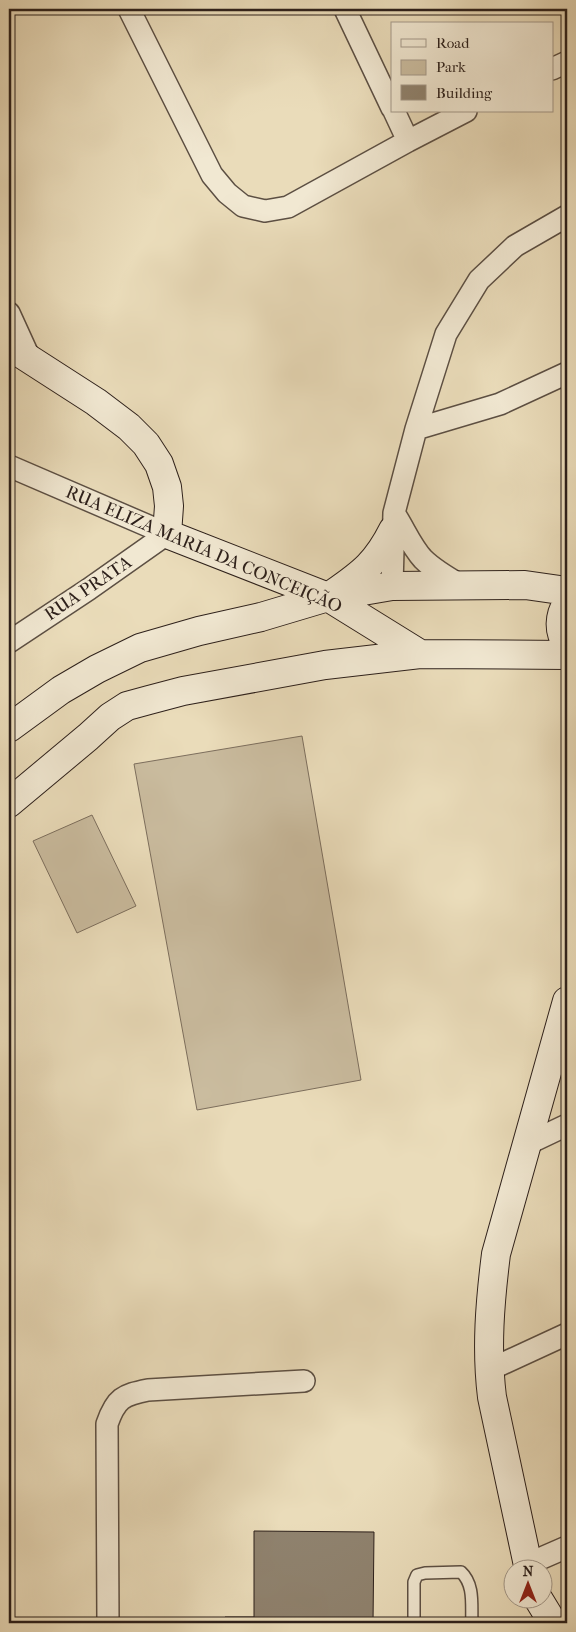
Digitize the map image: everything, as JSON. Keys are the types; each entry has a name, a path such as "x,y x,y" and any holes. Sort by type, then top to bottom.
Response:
{"street":[{"path":"128,9 212,175 227,193 243,206 265,211 288,207 464,112"},
{"path":"345,9 391,106"},
{"path":"554,68 567,62"},
{"path":"394,112 408,141"},
{"path":"328,597 359,576 384,549 394,521 416,429 446,334 479,280 515,246 567,216"},
{"path":"9,313 19,353 96,402 129,427 146,444 159,464 168,487 168,534"},
{"path":"416,429 500,404 567,373"},
{"name":"RUA ELIZA MARIA DA CONCEIÇÃO","path":"9,466 168,534 328,597 420,654"},
{"path":"394,521 422,558 462,586"},
{"path":"392,586 394,521"},
{"name":"RUA PRATA","path":"9,642 168,534"},
{"path":"9,728 61,690 140,648 199,631 261,617 328,597 392,586 525,585 567,591"},
{"path":"567,603 560,619 560,629 567,644"},
{"path":"9,803 110,717 127,706 183,691 325,665 420,654 567,654"},
{"path":"527,1560 492,1397 489,1370 491,1295 496,1254 567,1001"},
{"path":"527,1144 567,1125"},
{"path":"489,1370 567,1334"},
{"path":"108,1623 107,1424 112,1410 121,1399 132,1393 148,1390 304,1381"},
{"path":"542,1560 567,1547"},
{"path":"535,1610 535,1623"},
{"path":"545,1610 553,1623"}],"lane":[{"path":"414,1623 414,1582 417,1575 461,1572 470,1584 472,1623"}],"green space":[{"path":"302,736 361,1080 197,1110 134,764"},
{"path":"92,815 136,906 77,933 33,841"}],"building":[{"path":"254,1531 374,1532 373,1623 225,1623 225,1617 254,1617"}]}
